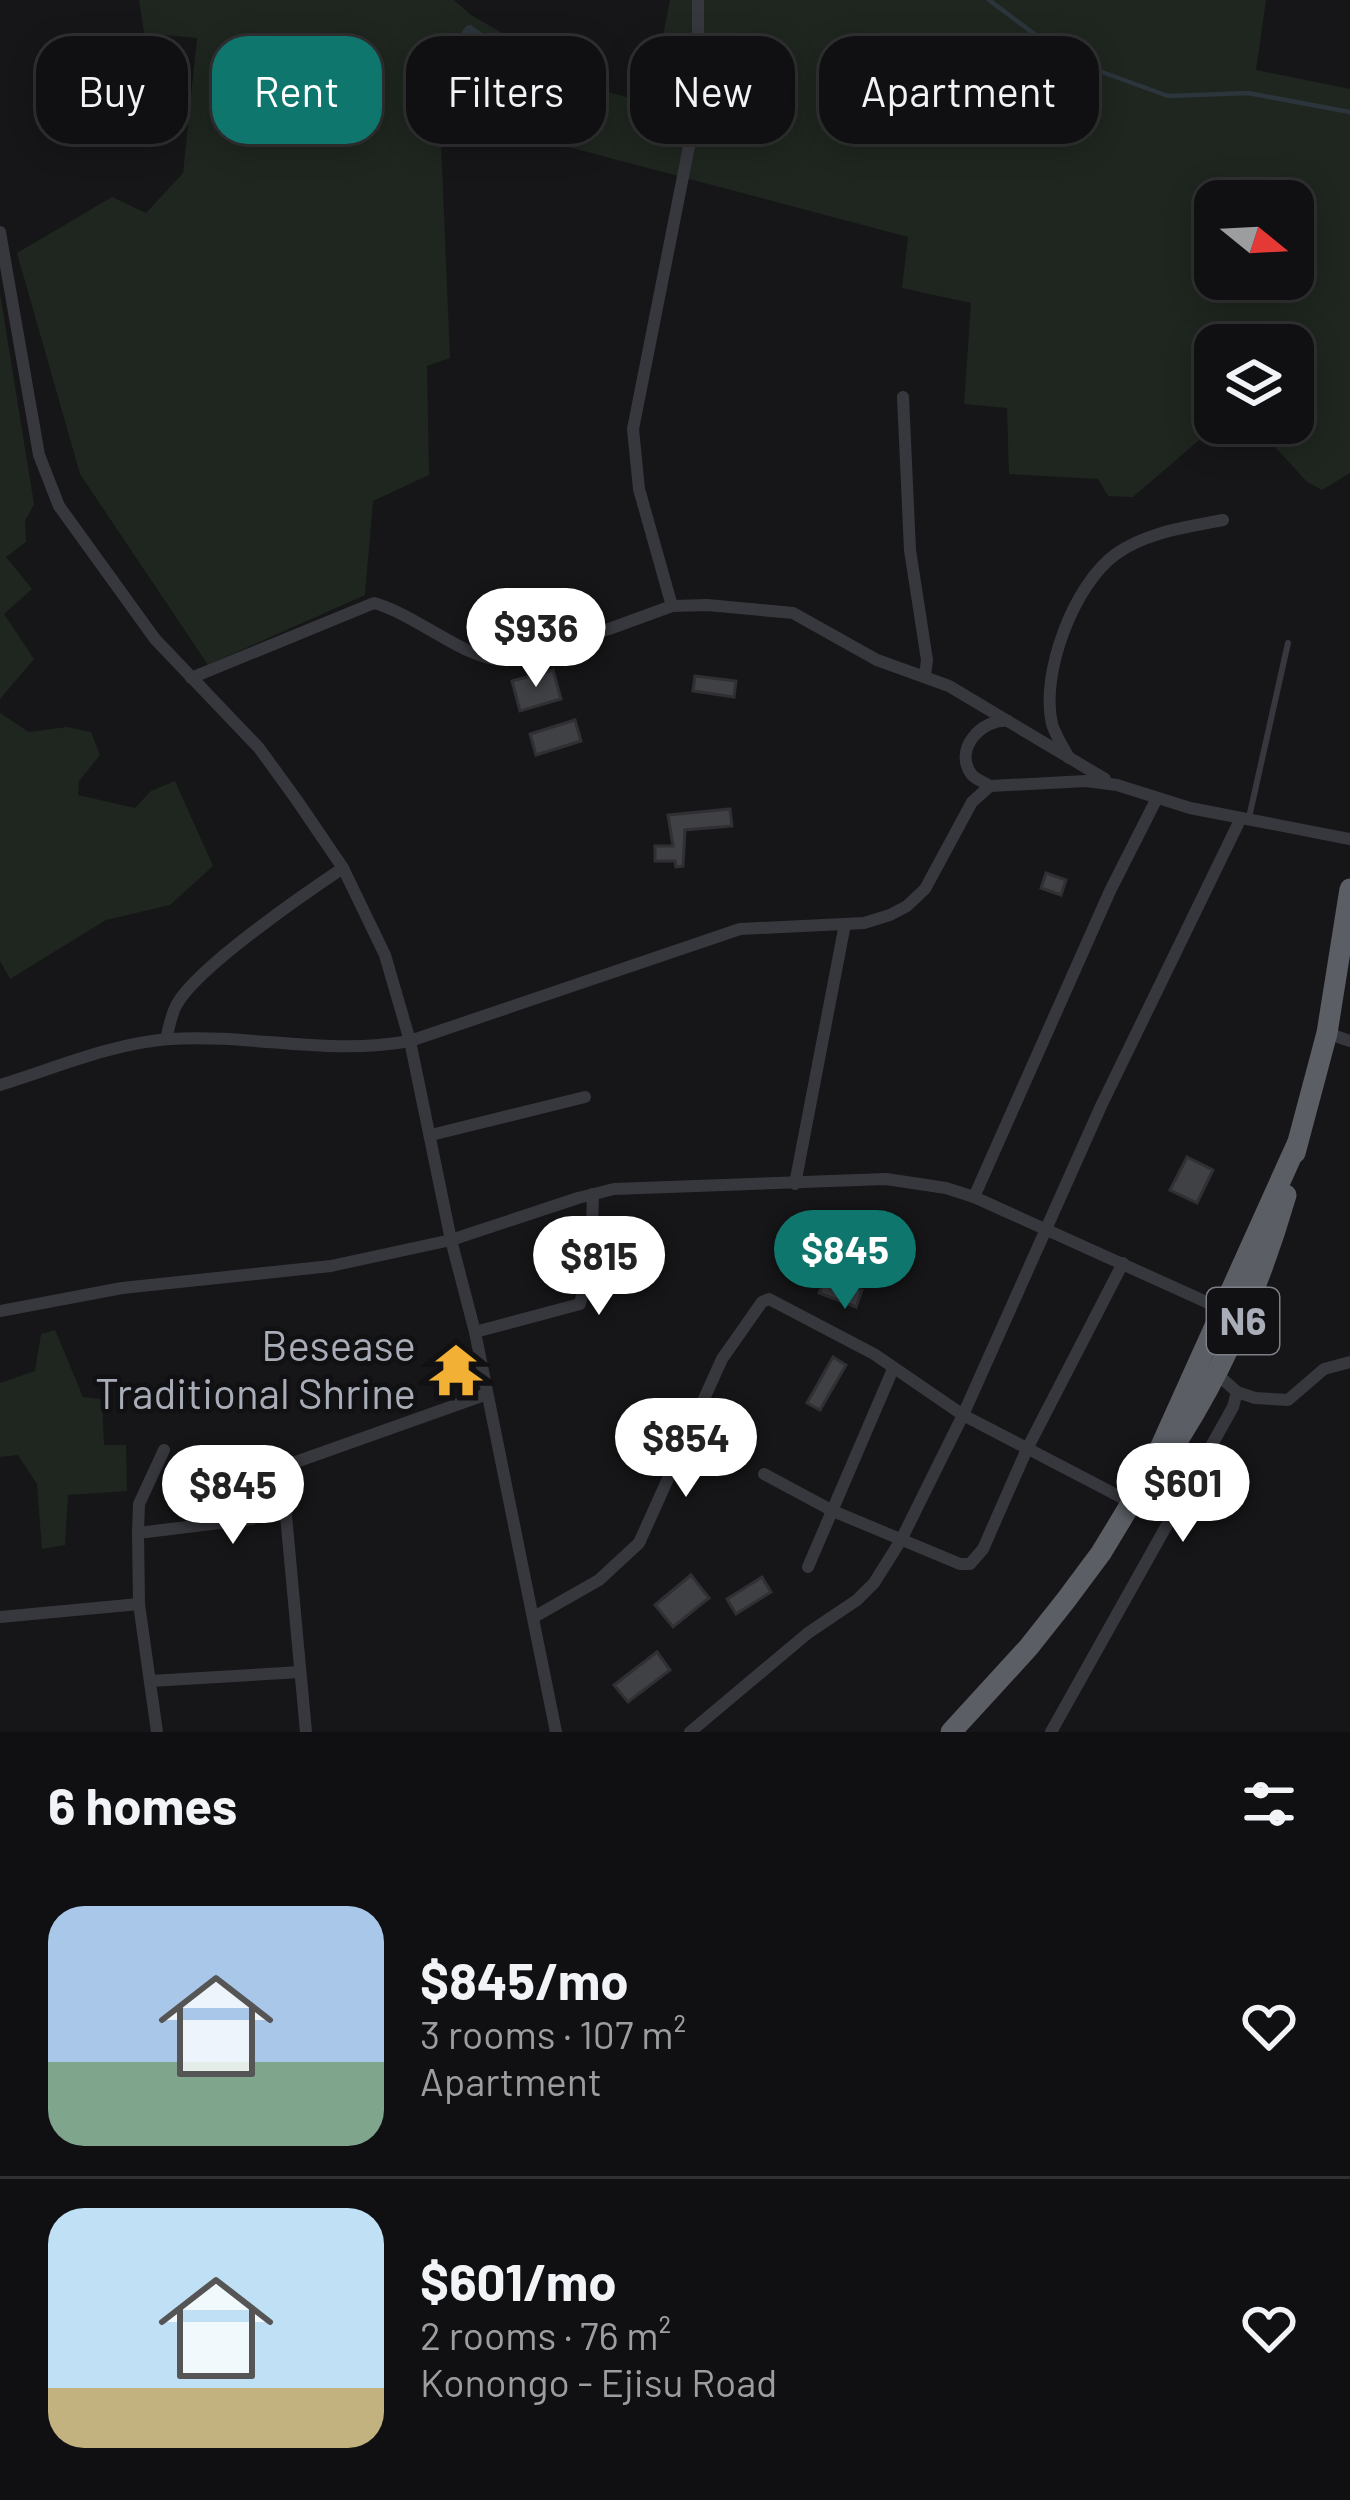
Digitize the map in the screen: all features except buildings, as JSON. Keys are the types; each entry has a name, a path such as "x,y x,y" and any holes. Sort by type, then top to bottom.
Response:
{"highway":[{"name":"N6","path":"951,1732 1028,1648 1101,1552 1147,1477 1159,1444 1234,1315 1276,1231 1327,1034 1350,889"},
{"name":"N6","path":"1147,1477 1171,1450 1217,1374 1234,1315"}],"street":[{"path":"671,606 639,489 633,428 692,131 698,88 698,0"},
{"path":"0,232 39,455 59,506 154,639 260,748 343,868 386,956 476,1332 556,1732"},
{"path":"903,397 910,550 927,660 925,675"},
{"path":"1071,761 1052,724 1051,665 1073,608 1114,555 1159,533 1223,520"},
{"path":"190,678 374,603 419,620 475,655 501,660 671,606 793,613 877,660 925,675 1117,785 1244,821 1350,839"},
{"path":"1010,721 995,719 984,724 970,746 967,761 972,775 990,786 1087,781 1117,785"},
{"path":"0,1085 115,1050 166,1040 366,1048 410,1041 727,932 768,925 864,923 907,906 939,868 972,802 990,786"},
{"path":"974,1197 1156,798"},
{"path":"690,1732 808,1633 857,1600 902,1540 1046,1227 1244,821"},
{"path":"166,1040 183,995 274,917 343,868"},
{"path":"795,1184 844,925"},
{"path":"1327,1034 1350,1041"},
{"path":"431,1136 585,1097"},
{"path":"0,1310 122,1288 332,1265 451,1240 614,1190 886,1179 974,1197 1234,1315"},
{"path":"476,1332 580,1304 591,1257 593,1194"},
{"path":"764,1474 832,1511 959,1564 970,1564 983,1549 1027,1449 1123,1263"},
{"path":"534,1617 598,1580 639,1543 722,1359 762,1302 769,1299 874,1354 963,1415 1132,1503"},
{"path":"1217,1374 1238,1392 1288,1400 1324,1369 1350,1363"},
{"path":"808,1567 893,1369"},
{"path":"1052,1732 1217,1439 1238,1392"},
{"path":"138,1533 252,1519 267,1484 292,1463 487,1394"},
{"path":"157,1732 139,1604 138,1533 139,1504 164,1450"},
{"path":"282,1472 305,1732"},
{"path":"0,1617 139,1604"},
{"path":"150,1682 300,1672"}],"lane":[{"path":"1244,821 1288,643"}],"shaded area":[{"path":"139,0 454,0 507,36 406,36 406,144 441,144 450,358 427,366 429,475 373,501 365,595 208,665 80,474 17,253 112,197 146,213 183,173 197,38 144,33"},
{"path":"670,0 1266,0 1256,70 1350,89 1350,473 1322,490 1307,482 1272,444 1314,444 1314,324 1194,324 1195,444 1133,497 1108,496 1098,479 1009,474 1007,408 964,404 971,303 902,288 908,237 557,144 606,144 606,91 630,98 630,144 795,144 795,36 663,36"},
{"path":"471,25 486,36 459,36"},
{"path":"0,293 34,504 25,521 26,542 6,557 32,589 4,614 34,659 0,699"},
{"path":"0,713 29,732 67,727 91,732 100,755 79,781 78,795 135,808 151,791 175,781 213,866 170,905 106,920 10,979 0,961"},
{"path":"55,1330 83,1397 102,1399 104,1445 126,1445 127,1491 68,1495 65,1545 42,1549 37,1484 18,1455 0,1457 0,1383 35,1371 41,1334"}],"waterway":[{"path":"989,0 1069,60 1168,96 1248,93 1350,112"}],"place":[{"name":"Besease Traditional Shrine","path":"456,1370"}]}
